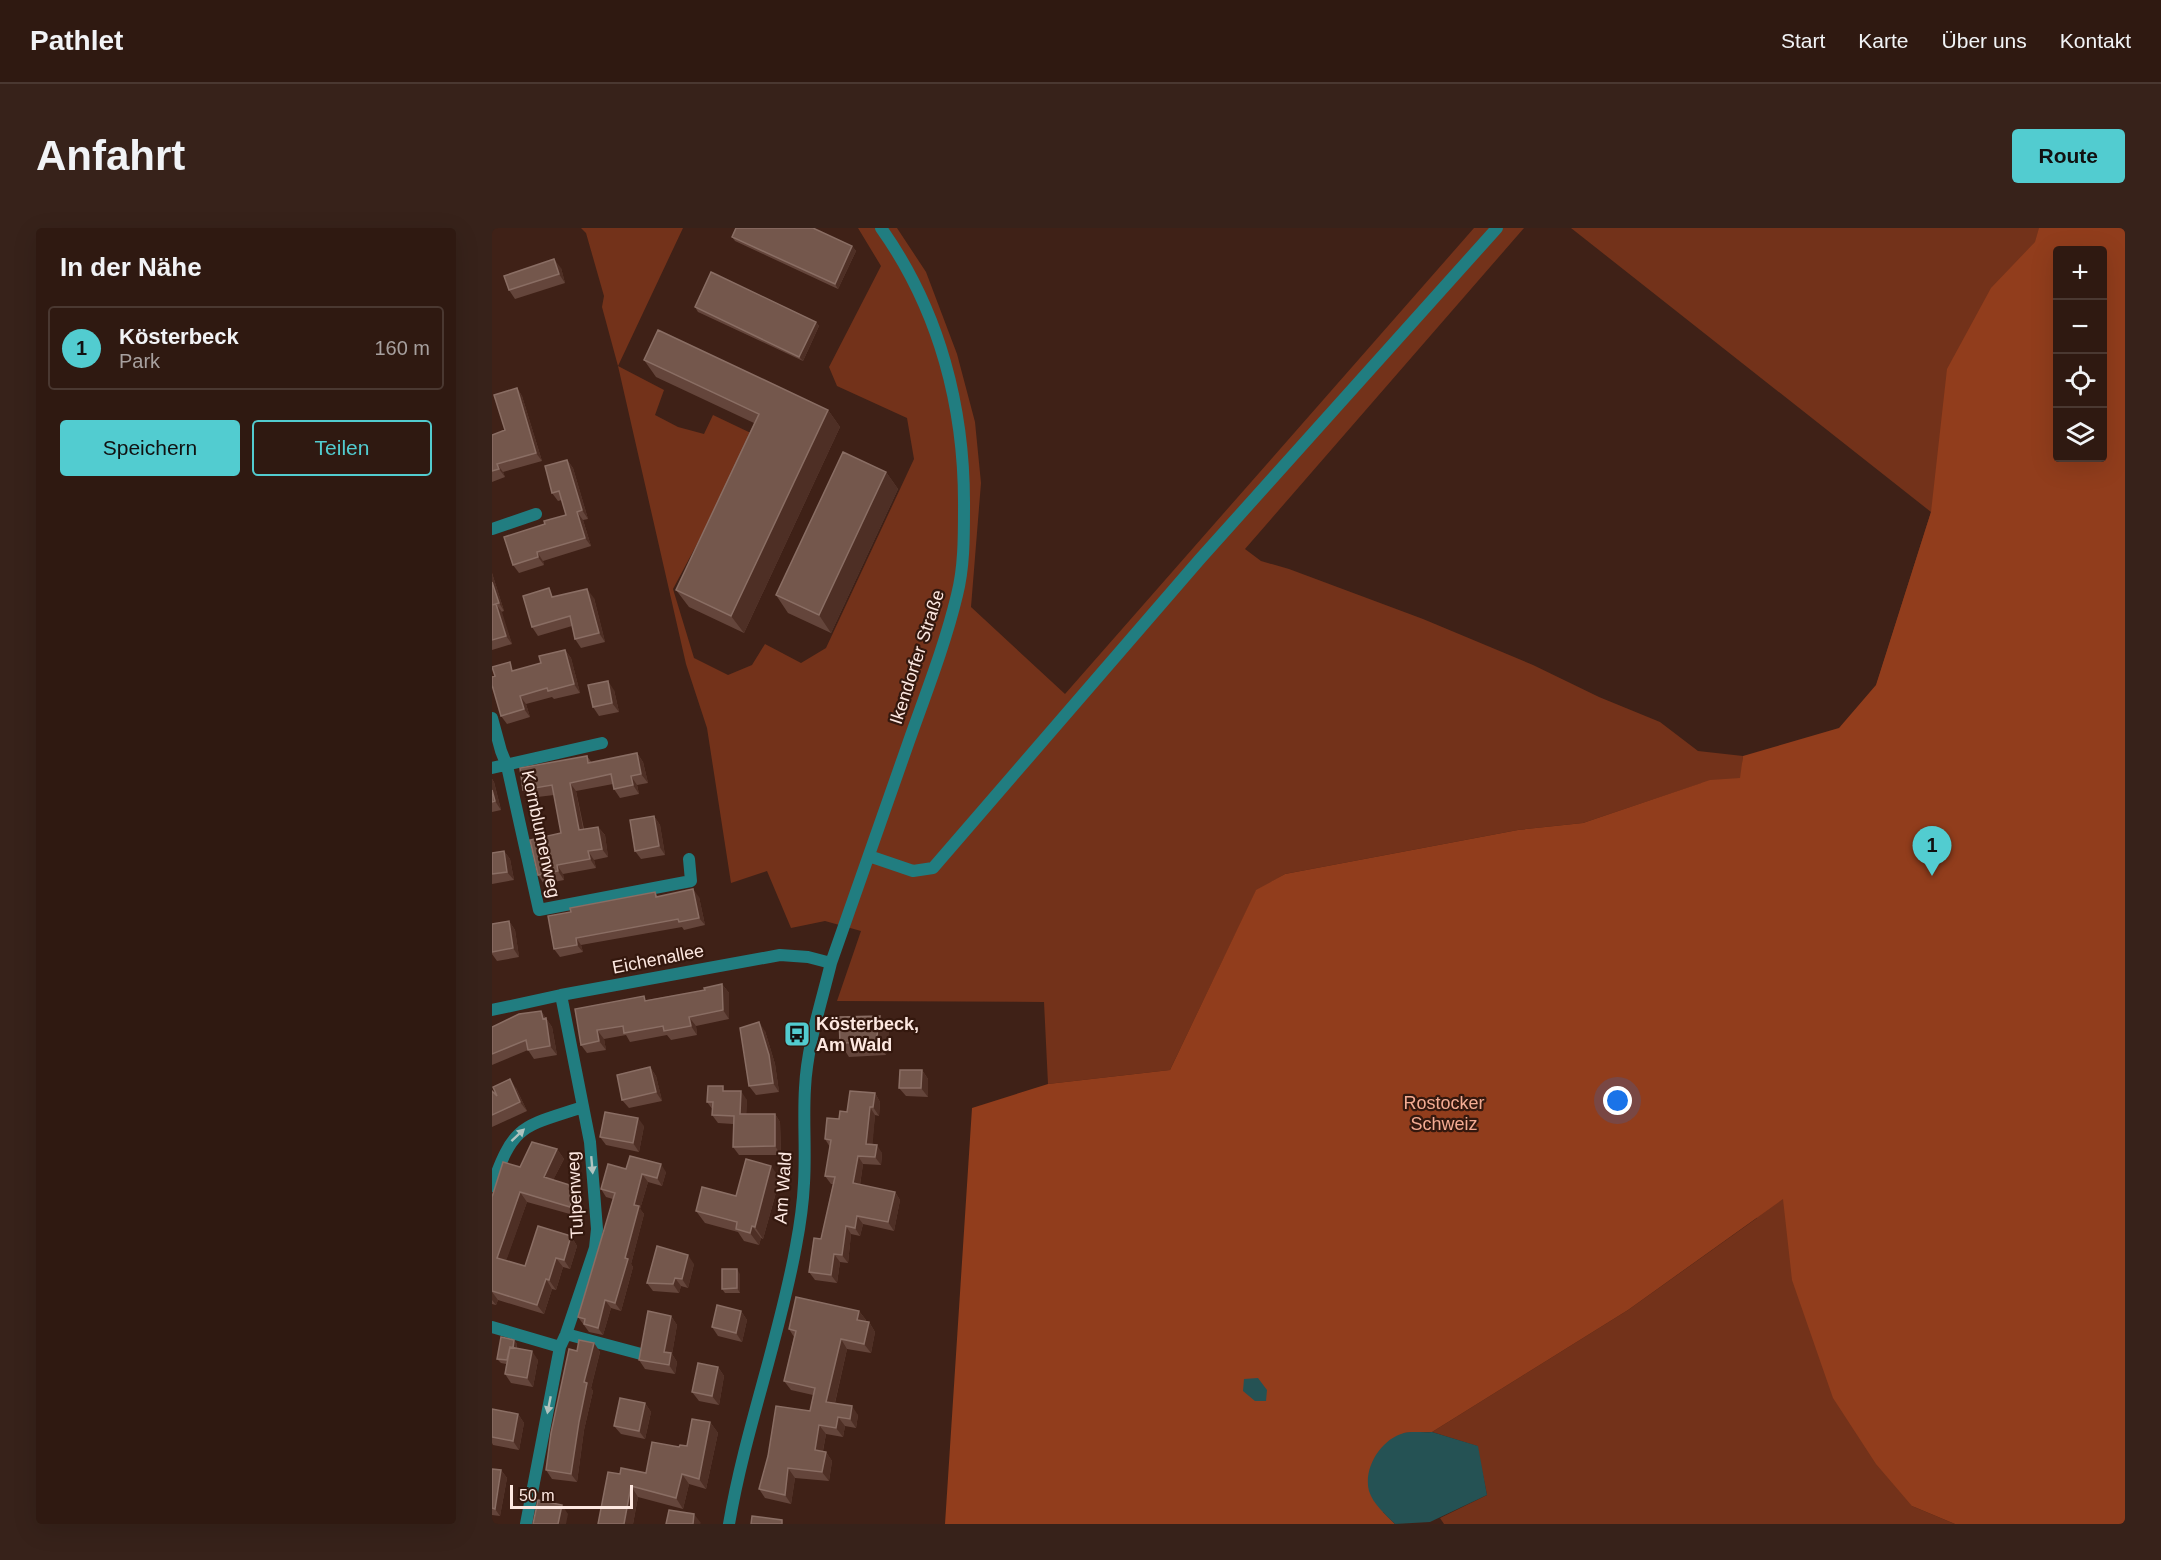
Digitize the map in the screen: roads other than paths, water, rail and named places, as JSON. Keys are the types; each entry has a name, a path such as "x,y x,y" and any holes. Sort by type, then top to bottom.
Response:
{"street":[{"name":"Ikendorfer Straße","path":"869,856 939,658 958,593 964,537 963,464 958,411 946,360 925,302 881,228"},
{"path":"869,856 914,870 933,868 1200,559 1497,228"},
{"path":"492,529 536,514"},
{"name":"Kornblumenweg","path":"492,718 507,765 539,910 691,881 690,860"},
{"name":"Kornblumenweg","path":"492,768 602,743"},
{"name":"Am Wald","path":"729,1524 745,1451 784,1309 796,1244 804,1182 805,1086 811,1046 831,963 869,856"},
{"name":"Eichenallee","path":"492,1010 780,955 808,957 831,963"},
{"name":"Tulpenweg","path":"526,1524 560,1347 595,1248 597,1229 590,1142 561,995"},
{"path":"492,1186 508,1145 518,1133 533,1124 583,1107"},
{"path":"492,1327 560,1347"},
{"path":"566,1334 641,1354"}],"water":[{"path":"1258,1378 1267,1390 1266,1401 1255,1401 1243,1391 1244,1379"},
{"path":"1407,1432 1432,1432 1478,1446 1487,1495 1430,1522 1395,1524 1377,1505 1369,1491 1371,1464 1381,1448 1396,1436"}],"place":[{"name":"Kösterbeck","path":"1932,876"},
{"name":"Kösterbeck, Am Wald","path":"797,1034"}],"park label":[{"name":"Rostocker Schweiz","path":"1444,1113"}]}
